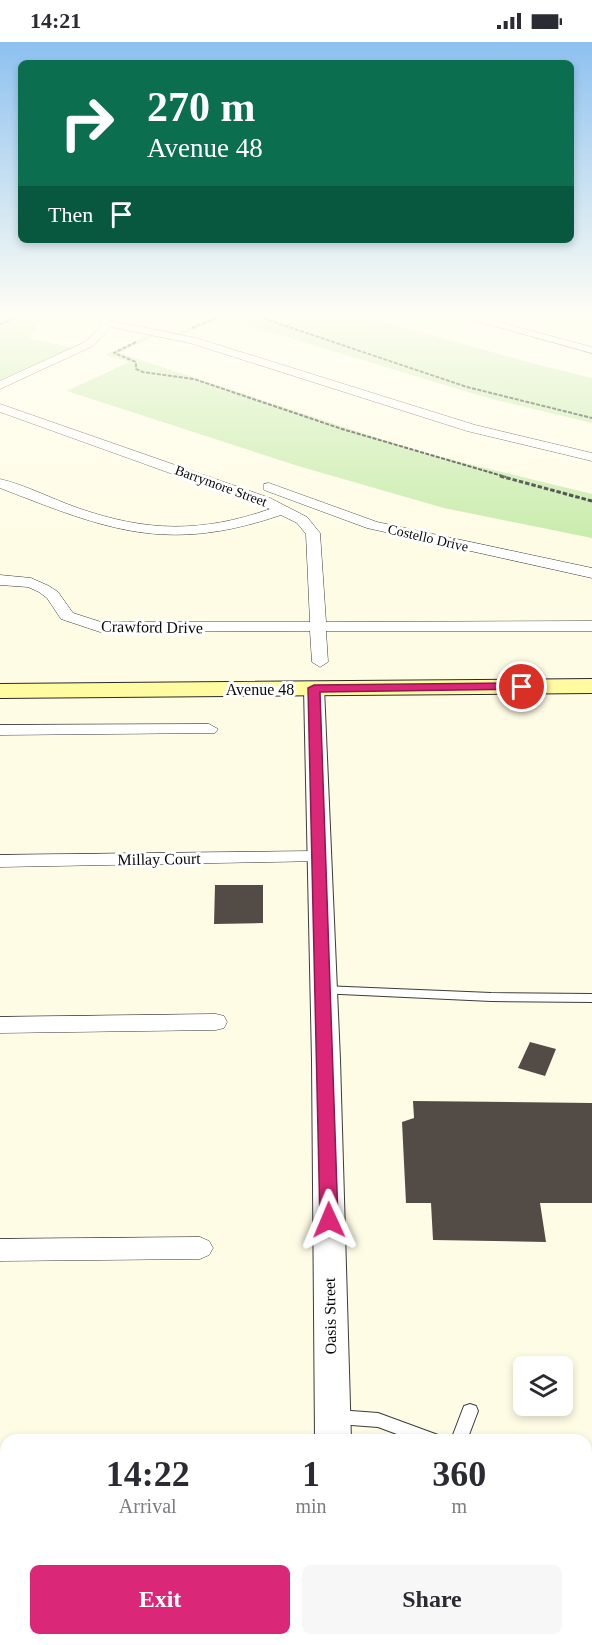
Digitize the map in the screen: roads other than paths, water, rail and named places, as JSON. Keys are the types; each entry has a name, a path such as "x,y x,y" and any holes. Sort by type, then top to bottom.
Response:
{"main road":[{"name":"Avenue 48","path":"0,691 592,686"}],"street":[{"path":"348,390 471,428 592,457"},
{"name":"Barrymore Street","path":"0,408 284,509 302,520 313,533 320,628 320,662"},
{"path":"0,483 106,524 163,533 224,528 258,520 284,509"},
{"name":"Costello Drive","path":"269,487 372,525 592,573"},
{"name":"Crawford Drive","path":"0,580 31,584 44,589 53,596 67,616 100,627 592,626"},
{"name":"Oasis Street","path":"314,688 333,1429"},
{"path":"0,730 209,729"},
{"name":"Millay Court","path":"0,861 318,857"},
{"path":"0,1025 216,1022"},
{"path":"0,1250 200,1248"}],"lane":[{"path":"323,990 407,992 493,999 592,998"},
{"path":"461,1434 470,1411"},
{"path":"333,1429 378,1420 416,1434"}]}
